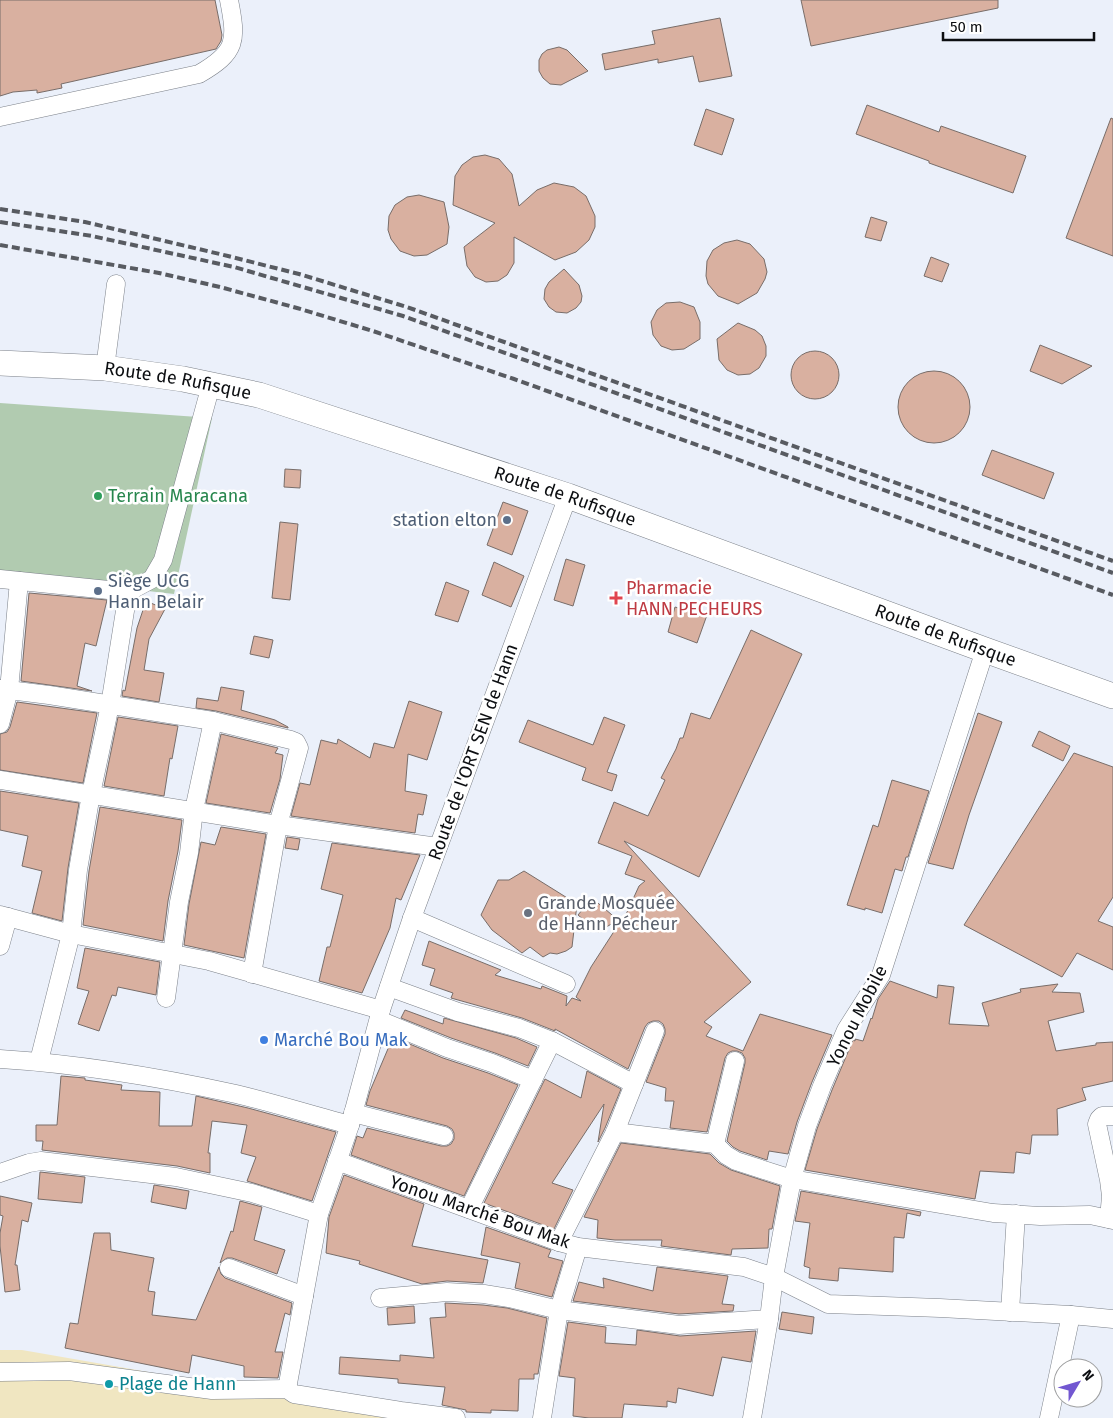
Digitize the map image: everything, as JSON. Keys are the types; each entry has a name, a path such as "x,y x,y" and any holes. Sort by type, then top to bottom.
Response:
{"main road":[{"name":"Route de Rufisque","path":"0,363 105,368 183,379 259,395 568,496 1113,696"}],"street":[{"path":"0,117 198,74 214,65 227,52 233,41 234,24 229,0"},
{"path":"105,368 116,284"},
{"path":"0,579 128,592 152,579 163,560 211,385"},
{"name":"Route de l'ORT SEN de Hann","path":"286,1389 319,1214 351,1119 380,1015 412,918 568,496"},
{"path":"0,724 19,581"},
{"path":"39,1062 71,934 78,870 91,794 110,705 128,592"},
{"name":"Yonou Mobile","path":"753,1418 774,1277 792,1179 807,1126 846,1030 881,975 985,650"},
{"path":"4,689 213,721 296,742 299,748 278,825 252,974"},
{"path":"166,998 194,810 213,721"},
{"path":"0,780 278,825 438,847"},
{"path":"0,946 4,916 71,934 208,961 380,1015 447,1048 533,1080"},
{"path":"412,918 566,984"},
{"path":"389,987 458,1012 519,1028 552,1041 634,1084"},
{"path":"559,1242 616,1132 655,1031"},
{"path":"468,1209 552,1041"},
{"path":"0,1059 114,1071 444,1136"},
{"path":"715,1144 735,1061"},
{"path":"616,1132 715,1144 736,1161 792,1179 974,1210 1040,1216 1077,1214 1111,1219 1109,1180 1098,1124 1102,1116 1113,1116"},
{"path":"0,1173 41,1161 176,1177 252,1193 319,1214"},
{"name":"Yonou Marché Bou Mak","path":"337,1161 559,1242 578,1247 744,1267 774,1277 828,1304 1071,1315 1113,1319"},
{"path":"1010,1312 1016,1214"},
{"path":"542,1418 559,1310 578,1247"},
{"path":"229,1268 304,1296"},
{"path":"380,1298 447,1292 484,1294 559,1310 678,1324 769,1319"},
{"path":"1049,1418 1071,1315"},
{"path":"0,1372 69,1371 212,1390 286,1389 294,1394 456,1418"}],"green space":[{"name":"Terrain Maracana","path":"0,403 212,418 174,594 0,574"}],"sand":[{"name":"Plage de Hann","path":"0,1350 22,1350 413,1418 0,1418"}],"building":[{"path":"0,0 215,0 222,35 221,41 216,49 61,84 62,88 37,93 37,90 13,92 0,96"},
{"path":"801,0 998,0 998,8 811,46"},
{"path":"720,18 732,76 699,82 693,56 658,63 658,59 605,70 602,54 655,44 652,31"},
{"path":"559,47 567,50 588,71 561,85 550,84 539,71 539,60 547,50"},
{"path":"867,105 939,132 941,126 1026,156 1013,193 856,134"},
{"path":"706,109 734,119 722,155 694,145"},
{"path":"1111,118 1113,119 1113,256 1066,238"},
{"path":"485,155 499,159 512,174 519,206 537,190 554,183 574,187 586,196 595,216 595,227 589,240 576,252 555,260 514,237 514,263 507,275 498,281 486,282 475,277 467,266 464,247 495,223 453,205 455,176 462,165 473,157"},
{"path":"419,195 444,202 449,227 447,244 427,255 414,256 400,251 391,239 388,230 389,216 395,205 407,197"},
{"path":"871,217 887,222 881,241 865,237"},
{"path":"737,240 750,244 764,259 767,272 757,293 738,304 718,296 708,284 706,276 707,261 713,250 724,243"},
{"path":"931,257 949,264 942,282 924,276"},
{"path":"564,269 579,285 582,296 581,302 576,308 567,313 556,312 549,307 544,299 545,289 549,282"},
{"path":"680,302 694,307 700,322 700,339 684,349 672,350 661,346 653,335 651,322 657,310 666,303"},
{"path":"738,323 755,330 762,336 766,346 766,356 759,368 750,374 738,375 727,370 719,360 717,339"},
{"path":"1040,345 1092,366 1062,384 1030,371"},
{"path":"810,351 820,351 832,358 839,370 839,380 832,392 820,399 810,399 802,395 795,388 791,380 791,370 795,362 802,355"},
{"path":"941,371 960,381 968,393 970,407 968,421 960,433 948,441 927,443 908,433 900,421 898,400 908,381 920,373"},
{"path":"992,450 1054,473 1044,499 982,475"},
{"path":"285,469 301,470 300,488 284,487"},
{"path":"503,502 528,511 512,555 487,545"},
{"path":"280,522 298,524 290,600 272,598"},
{"path":"566,559 585,565 573,606 554,600"},
{"path":"494,562 524,576 511,607 482,595"},
{"path":"446,582 469,591 458,622 435,615"},
{"path":"29,593 107,600 96,646 85,643 77,686 92,691 21,681"},
{"path":"146,601 165,609 149,639 144,670 164,673 159,702 122,696 123,690 125,691 137,628"},
{"path":"675,607 689,611 690,609 707,615 697,643 668,632"},
{"path":"751,630 802,654 699,877 624,841 751,982 704,1022 712,1027 706,1036 743,1051 760,1014 832,1035 797,1122 788,1154 769,1151 767,1160 740,1151 727,1141 745,1063 742,1053 732,1051 725,1058 707,1132 670,1128 674,1101 665,1101 666,1088 646,1082 665,1034 663,1024 659,1021 648,1023 645,1027 628,1069 555,1029 555,1031 522,1018 451,998 453,993 430,985 435,969 422,965 429,941 501,970 495,975 541,989 542,986 567,996 566,1006 572,998 581,1001 576,997 591,967 622,919 623,921 639,886 645,881 625,874 632,856 598,843 614,802 648,816 665,780 661,778 680,738 683,738 691,713 710,719"},
{"path":"254,636 273,640 269,658 250,654"},
{"path":"221,687 244,691 241,710 275,720 288,728 196,708 197,698 218,701"},
{"path":"409,701 442,712 427,760 408,754 405,791 427,795 423,815 418,814 415,833 291,816 300,783 310,785 321,740 337,744 338,739 370,758 374,743 394,748"},
{"path":"17,702 97,713 83,783 0,770 0,734 7,732 10,727"},
{"path":"978,713 1002,722 969,815 953,869 928,863"},
{"path":"118,717 178,726 172,759 170,758 164,796 104,786"},
{"path":"604,717 625,725 607,772 617,775 612,791 582,780 586,768 519,742 528,720 593,745"},
{"path":"1039,731 1070,746 1063,761 1032,746"},
{"path":"221,734 278,748 275,753 283,755 280,779 270,813 206,803"},
{"path":"1074,753 1113,767 1113,897 1098,921 1113,927 1113,970 1077,953 1062,977 964,925"},
{"path":"892,780 929,791 908,857 906,857 902,871 895,869 882,913 847,905 873,825 878,827"},
{"path":"0,791 79,803 68,868 62,921 32,913 42,871 22,866 28,836 0,830"},
{"path":"100,807 182,820 163,941 83,925 89,871"},
{"path":"221,827 266,834 244,958 184,945 189,904 201,842 215,845"},
{"path":"287,837 300,839 298,850 285,848"},
{"path":"332,843 420,855 401,900 396,898 390,928 362,993 319,981 343,895 321,889"},
{"name":"Grande Mosquée de Hann Pécheur","path":"524,871 577,904 572,947 566,951 557,954 550,953 543,957 530,947 522,953 492,930 481,915 498,880 509,880"},
{"path":"592,898 618,920 598,932 578,915"},
{"path":"85,948 160,962 156,995 118,987 116,996 112,995 99,1031 78,1024 89,991 77,988"},
{"path":"890,981 937,998 938,985 954,987 949,1024 989,1026 982,1003 1021,992 1020,989 1058,984 1052,992 1080,993 1084,1012 1048,1021 1056,1051 1096,1045 1096,1043 1113,1042 1113,1081 1082,1088 1086,1100 1057,1109 1058,1135 1032,1135 1030,1154 1016,1152 1014,1173 980,1171 975,1199 805,1170 817,1129 853,1040 863,1041 878,999"},
{"path":"405,1010 443,1024 444,1018 516,1038 537,1047 528,1066 401,1018"},
{"path":"393,1037 443,1058 518,1085 464,1196 351,1155 357,1136 363,1138 367,1128 441,1146 451,1144 454,1139 452,1129 447,1126 366,1105"},
{"path":"587,1071 621,1089 598,1142 604,1104 552,1183 573,1190 554,1229 484,1203 545,1079 581,1098"},
{"path":"61,1076 85,1078 85,1080 122,1085 121,1090 160,1092 159,1126 192,1126 196,1096 336,1132 312,1201 247,1181 256,1157 241,1153 247,1125 212,1121 208,1153 210,1153 210,1173 177,1166 42,1150 43,1141 36,1141 36,1125 57,1125"},
{"path":"621,1143 710,1154 719,1163 731,1170 780,1186 772,1229 769,1229 768,1248 732,1249 731,1255 661,1246 662,1240 597,1238 598,1220 584,1217"},
{"path":"40,1172 85,1177 82,1203 38,1199"},
{"path":"344,1175 424,1204 412,1246 488,1260 483,1283 447,1281 422,1284 359,1264 360,1261 326,1253 329,1217"},
{"path":"154,1185 189,1191 186,1209 151,1202"},
{"path":"801,1191 921,1212 920,1216 907,1213 904,1238 894,1237 893,1272 839,1268 838,1281 809,1278 810,1268 804,1266 810,1223 795,1221"},
{"path":"0,1196 32,1203 28,1222 22,1220 15,1265 17,1265 20,1290 5,1292 0,1246 3,1216 0,1215"},
{"path":"240,1201 262,1207 254,1240 285,1250 277,1274 232,1258 227,1258 220,1263 231,1231 233,1232"},
{"path":"486,1227 551,1250 548,1257 563,1261 552,1297 515,1288 520,1263 481,1255"},
{"path":"94,1233 110,1233 111,1250 154,1258 148,1291 155,1292 152,1315 196,1320 219,1267 221,1274 225,1278 292,1303 290,1315 285,1313 275,1352 283,1352 278,1378 244,1377 244,1366 192,1355 189,1373 65,1348 70,1323 78,1324"},
{"path":"657,1267 728,1276 722,1304 734,1305 733,1311 679,1314 573,1301 579,1282 604,1288 603,1278 653,1291"},
{"path":"445,1303 507,1308 547,1318 538,1374 534,1374 534,1379 519,1379 518,1411 491,1410 491,1413 466,1412 466,1410 442,1405 445,1387 398,1383 398,1379 339,1374 340,1357 400,1361 400,1355 434,1358 430,1318 446,1317"},
{"path":"414,1306 415,1323 388,1325 387,1308"},
{"path":"782,1312 814,1317 812,1334 779,1329"},
{"path":"568,1322 606,1327 605,1343 636,1345 637,1330 680,1336 756,1331 751,1362 722,1357 713,1396 678,1388 676,1403 667,1401 667,1407 624,1404 622,1418 589,1418 573,1416 575,1378 559,1376"}],"railway":[{"path":"0,209 85,222 228,256 299,274 407,307 1113,561"},
{"path":"0,222 92,236 234,267 403,316 1113,573"},
{"path":"0,245 159,273 220,287 373,331 514,379 1113,595"}],"place":[{"name":"Terrain Maracana","path":"98,496"},
{"name":"station elton","path":"507,520"},
{"name":"Siège UCG Hann Belair","path":"98,591"},
{"name":"Pharmacie HANN PECHEURS","path":"616,598"},
{"name":"Grande Mosquée de Hann Pécheur","path":"528,913"},
{"name":"Marché Bou Mak","path":"264,1040"},
{"name":"Plage de Hann","path":"109,1384"}]}
